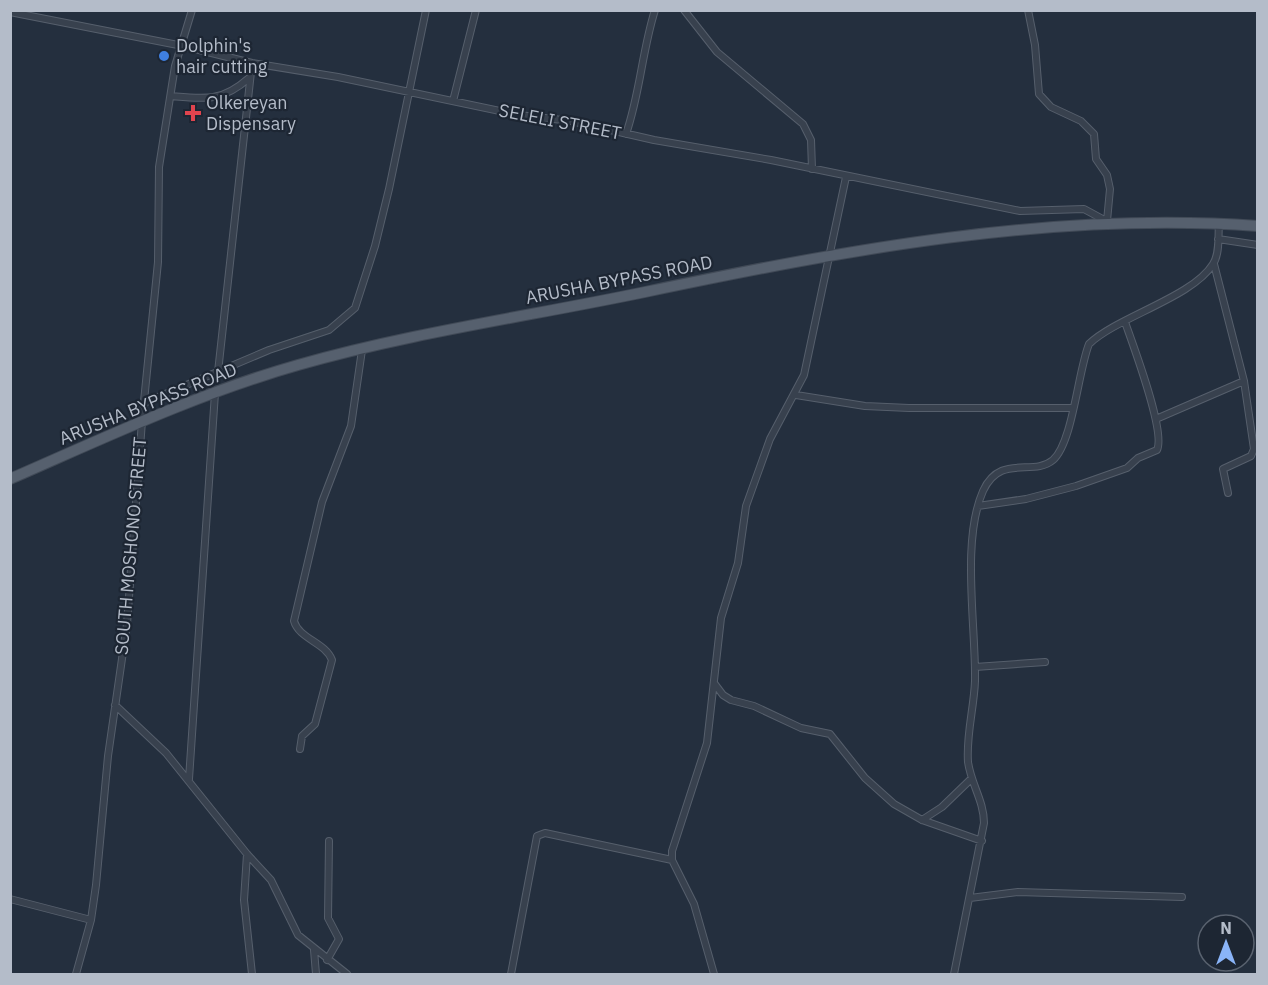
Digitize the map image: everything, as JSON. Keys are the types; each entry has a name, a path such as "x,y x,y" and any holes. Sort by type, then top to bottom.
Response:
{"main road":[{"name":"ARUSHA BYPASS ROAD","path":"10,479 142,421 214,393 297,365 738,273 956,237 1107,222 1219,223 1257,226"}],"street":[{"name":"SOUTH MOSHONO STREET","path":"76,975 91,920 115,705 127,624 142,421 158,262 159,167 177,59 183,46 192,10"},
{"path":"144,403 269,350 329,330 355,308 375,246 426,10"},
{"path":"453,101 476,10"},
{"path":"626,134 633,114 645,42 655,10"},
{"path":"684,10 717,52 803,124 811,140 812,169"},
{"path":"1028,10 1035,45 1039,94 1051,107 1081,121 1094,134 1096,159 1107,176 1110,189 1107,222"},
{"name":"SELELI STREET","path":"10,12 30,13 252,63 519,114 571,121 626,134 1020,211 1081,209 1107,222"},
{"path":"218,372 252,63"},
{"path":"171,96 200,99 225,96 249,78"},
{"path":"714,975 694,904 672,860 674,845 707,743 721,618 738,563 746,506 770,439 796,395 804,375 846,177"},
{"path":"1219,223 1214,264 1244,381 1254,451 1251,456 1223,469 1228,494"},
{"path":"1218,239 1257,245"},
{"path":"954,975 982,841 982,807 971,780 968,742 973,710 975,667 972,559 978,506 987,484 999,471 1049,462 1054,459 1065,438 1088,345 1188,285 1214,264"},
{"path":"978,506 1054,492 1127,468 1138,458 1159,447 1156,419 1125,322"},
{"path":"300,749 302,736 315,724 332,660 322,647 298,629 294,621 322,502 353,417 362,350"},
{"path":"1156,419 1244,381"},
{"path":"189,779 214,393"},
{"path":"796,395 865,406 1072,408"},
{"path":"975,667 1045,662"},
{"path":"714,682 723,695 730,700 754,706 801,728 830,734 852,764 894,804 922,820 982,841"},
{"path":"115,705 153,740 189,779 246,854 271,880 294,929 314,950 347,975"},
{"path":"922,820 942,807 971,780"},
{"path":"511,975 537,836 545,833 672,860"},
{"path":"327,960 339,939 328,918 329,841"},
{"path":"246,854 244,900 252,975"},
{"path":"970,898 1018,892 1182,897"},
{"path":"10,899 91,920"},
{"path":"314,950 316,975"}],"place":[{"name":"Dolphin's hair cutting","path":"164,56"},
{"name":"Olkereyan Dispensary","path":"193,113"}]}
